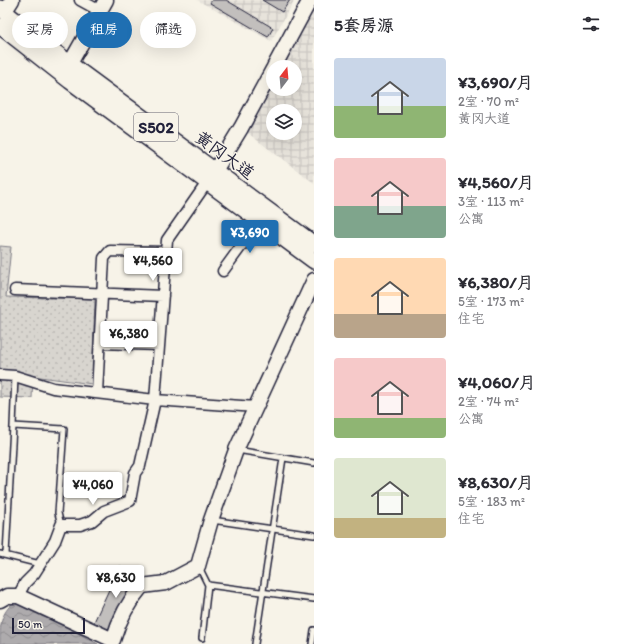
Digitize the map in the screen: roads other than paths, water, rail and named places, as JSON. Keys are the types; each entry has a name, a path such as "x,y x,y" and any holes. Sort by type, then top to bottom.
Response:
{"main road":[{"name":"黄冈大道","path":"6,6 78,70 314,244"},
{"name":"黄冈大道","path":"0,26 70,81 314,261"}],"street":[{"path":"63,76 103,6 80,0"},
{"path":"278,60 310,0"},
{"path":"216,169 266,83"},
{"path":"18,596 25,582 34,574 54,541 61,526 80,525 92,521 104,511 130,501 135,473 140,466 155,400 167,240 206,184"},
{"path":"223,271 258,223"},
{"path":"97,393 104,258 110,251 165,252"},
{"path":"0,600 7,596 18,596 112,642 116,629 130,601 142,586 166,583 198,566 211,520 236,450 314,280"},
{"path":"14,290 163,296"},
{"path":"100,343 159,345"},
{"path":"0,375 15,376 53,388 155,400 256,407"}],"lane":[{"path":"15,376 13,426 3,554 40,564"},
{"path":"13,426 64,429 58,513 61,526"},
{"path":"236,450 314,463"},
{"path":"255,644 284,458"},
{"path":"211,520 314,535"},
{"path":"198,566 208,585 202,638"},
{"path":"208,585 314,599"},
{"path":"312,644 314,630"}],"water":[{"path":"15,601 22,603 98,644 0,644 2,620 6,611"}]}
